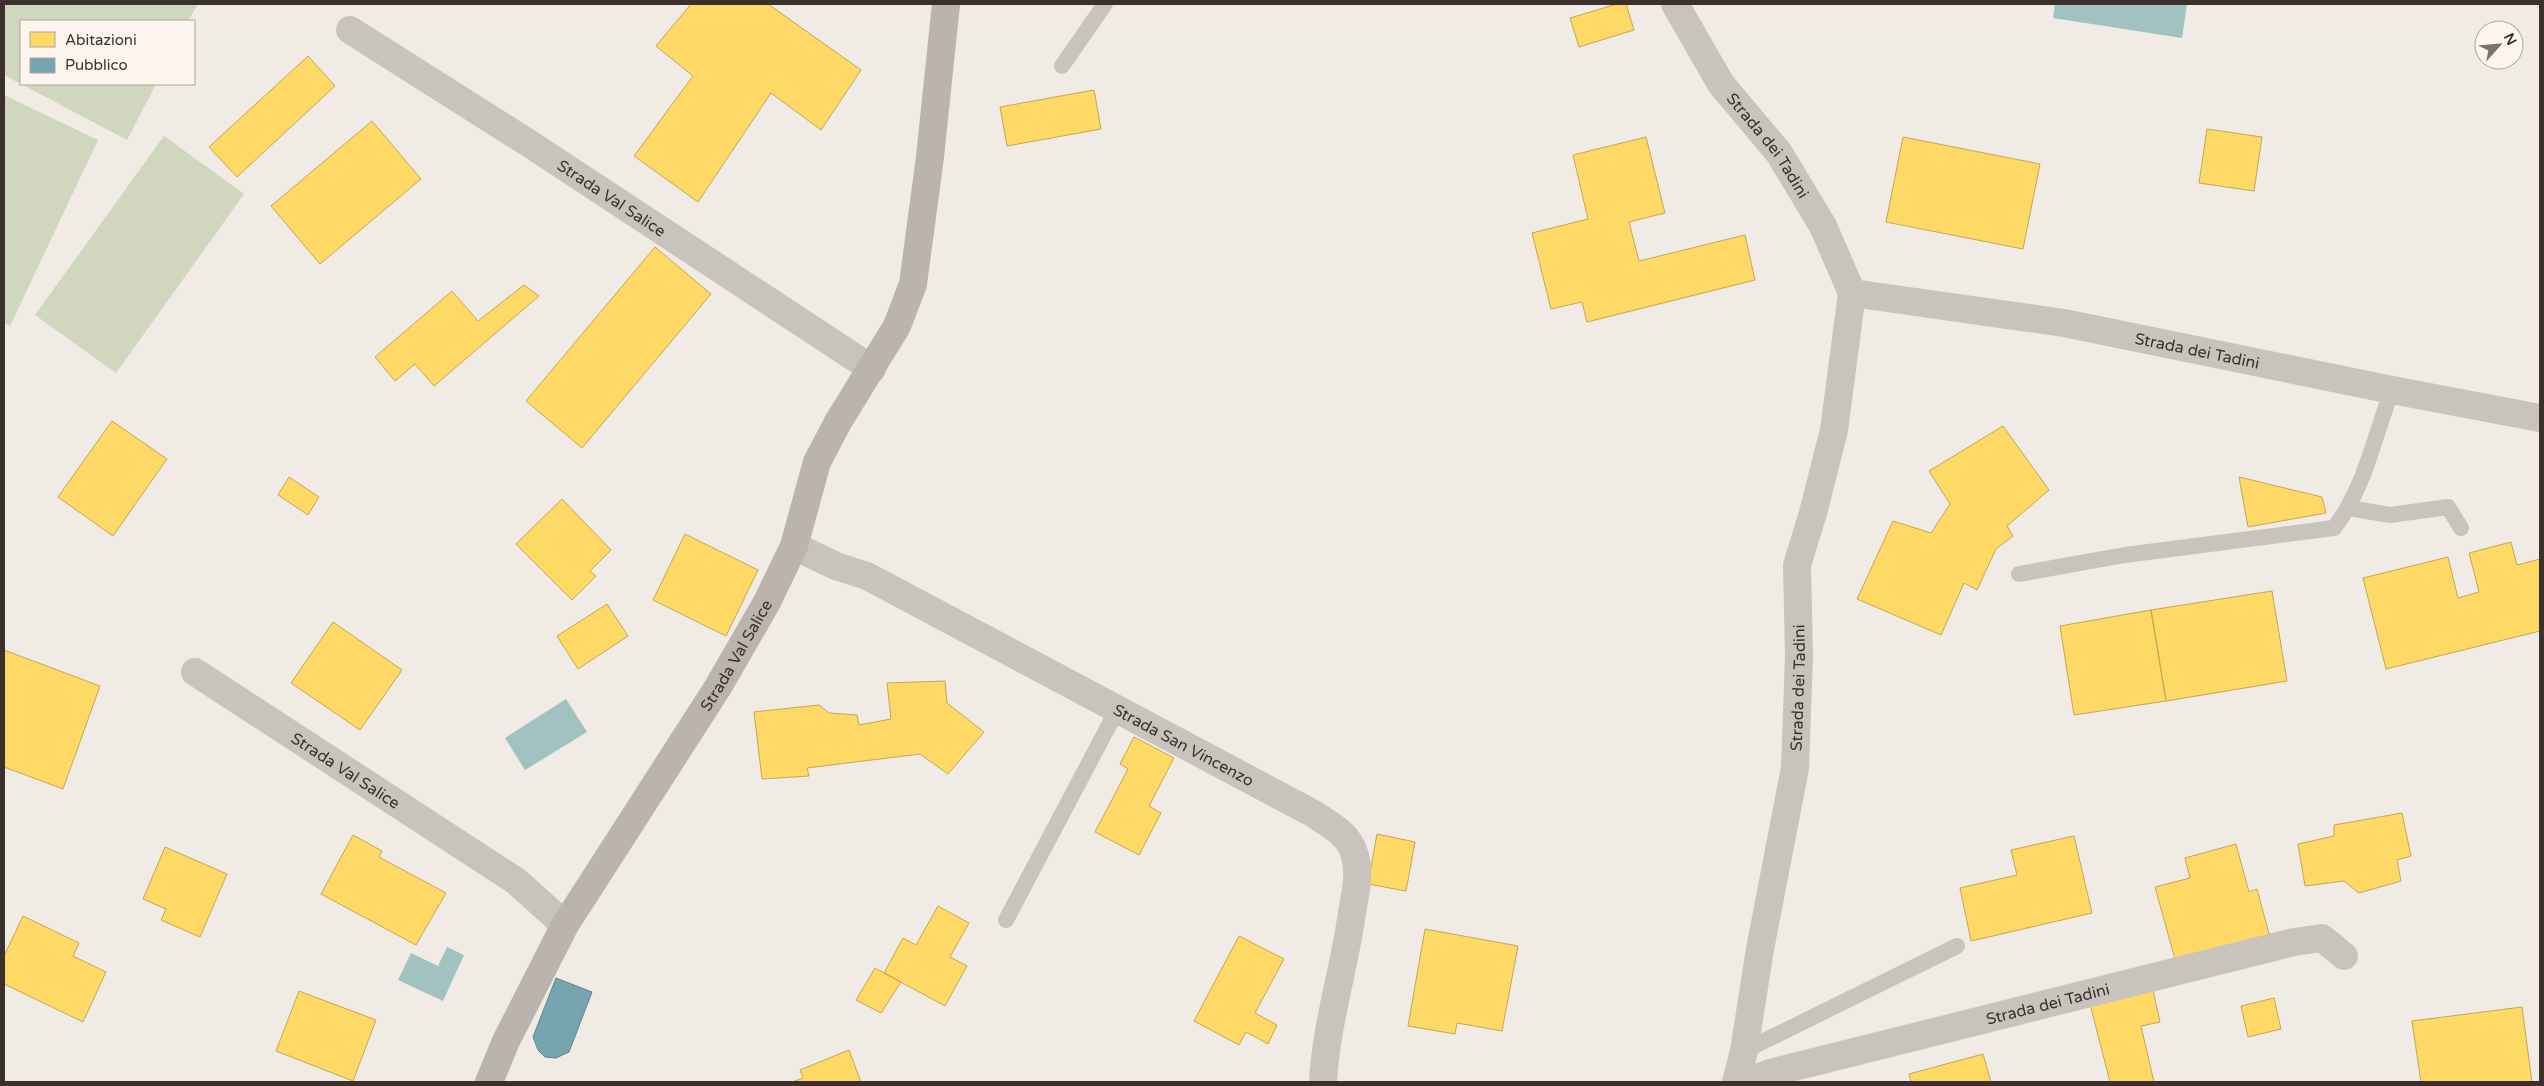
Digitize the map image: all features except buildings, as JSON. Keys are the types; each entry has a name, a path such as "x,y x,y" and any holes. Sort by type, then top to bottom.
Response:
{"street":[{"name":"Strada Val Salice","path":"489,1082 506,1040 565,925 718,687 767,602 794,546 817,462 838,422 898,326 913,284 930,157 946,4"},
{"name":"Strada dei Tadini","path":"1675,4 1720,84 1784,161 1823,226 1852,294 1834,430 1813,513 1797,565 1799,656 1794,768 1744,1051 1736,1082"},
{"name":"Strada Val Salice","path":"350,30 530,144 872,369"},
{"name":"Strada dei Tadini","path":"1852,294 2064,322 2392,390 2540,418"},
{"name":"Strada San Vincenzo","path":"794,546 836,566 867,576 1314,814 1343,833 1354,852 1358,877 1347,949 1324,1056 1323,1082"},
{"name":"Strada Val Salice","path":"196,672 516,881 565,925"},
{"name":"Strada dei Tadini","path":"1748,1082 1770,1073 2294,942 2322,938 2344,956"}],"lane":[{"path":"1062,66 1105,4"},
{"path":"2019,574 2125,555 2334,528 2349,508 2363,477 2392,390"},
{"path":"2349,508 2390,515 2448,507 2461,528"},
{"path":"1006,920 1117,710"},
{"path":"1744,1051 1957,946"}],"green space":[{"path":"4,4 198,4 189,20 20,20 20,83 4,75"},
{"path":"23,85 155,85 127,140"},
{"path":"4,95 98,140 10,326 4,323"},
{"path":"164,136 244,194 116,373 35,315"}],"water":[{"path":"2055,4 2187,4 2182,38 2053,18"},
{"path":"566,699 587,732 525,770 505,738"},
{"path":"447,947 464,955 443,1001 398,980 411,953 438,966"}]}
